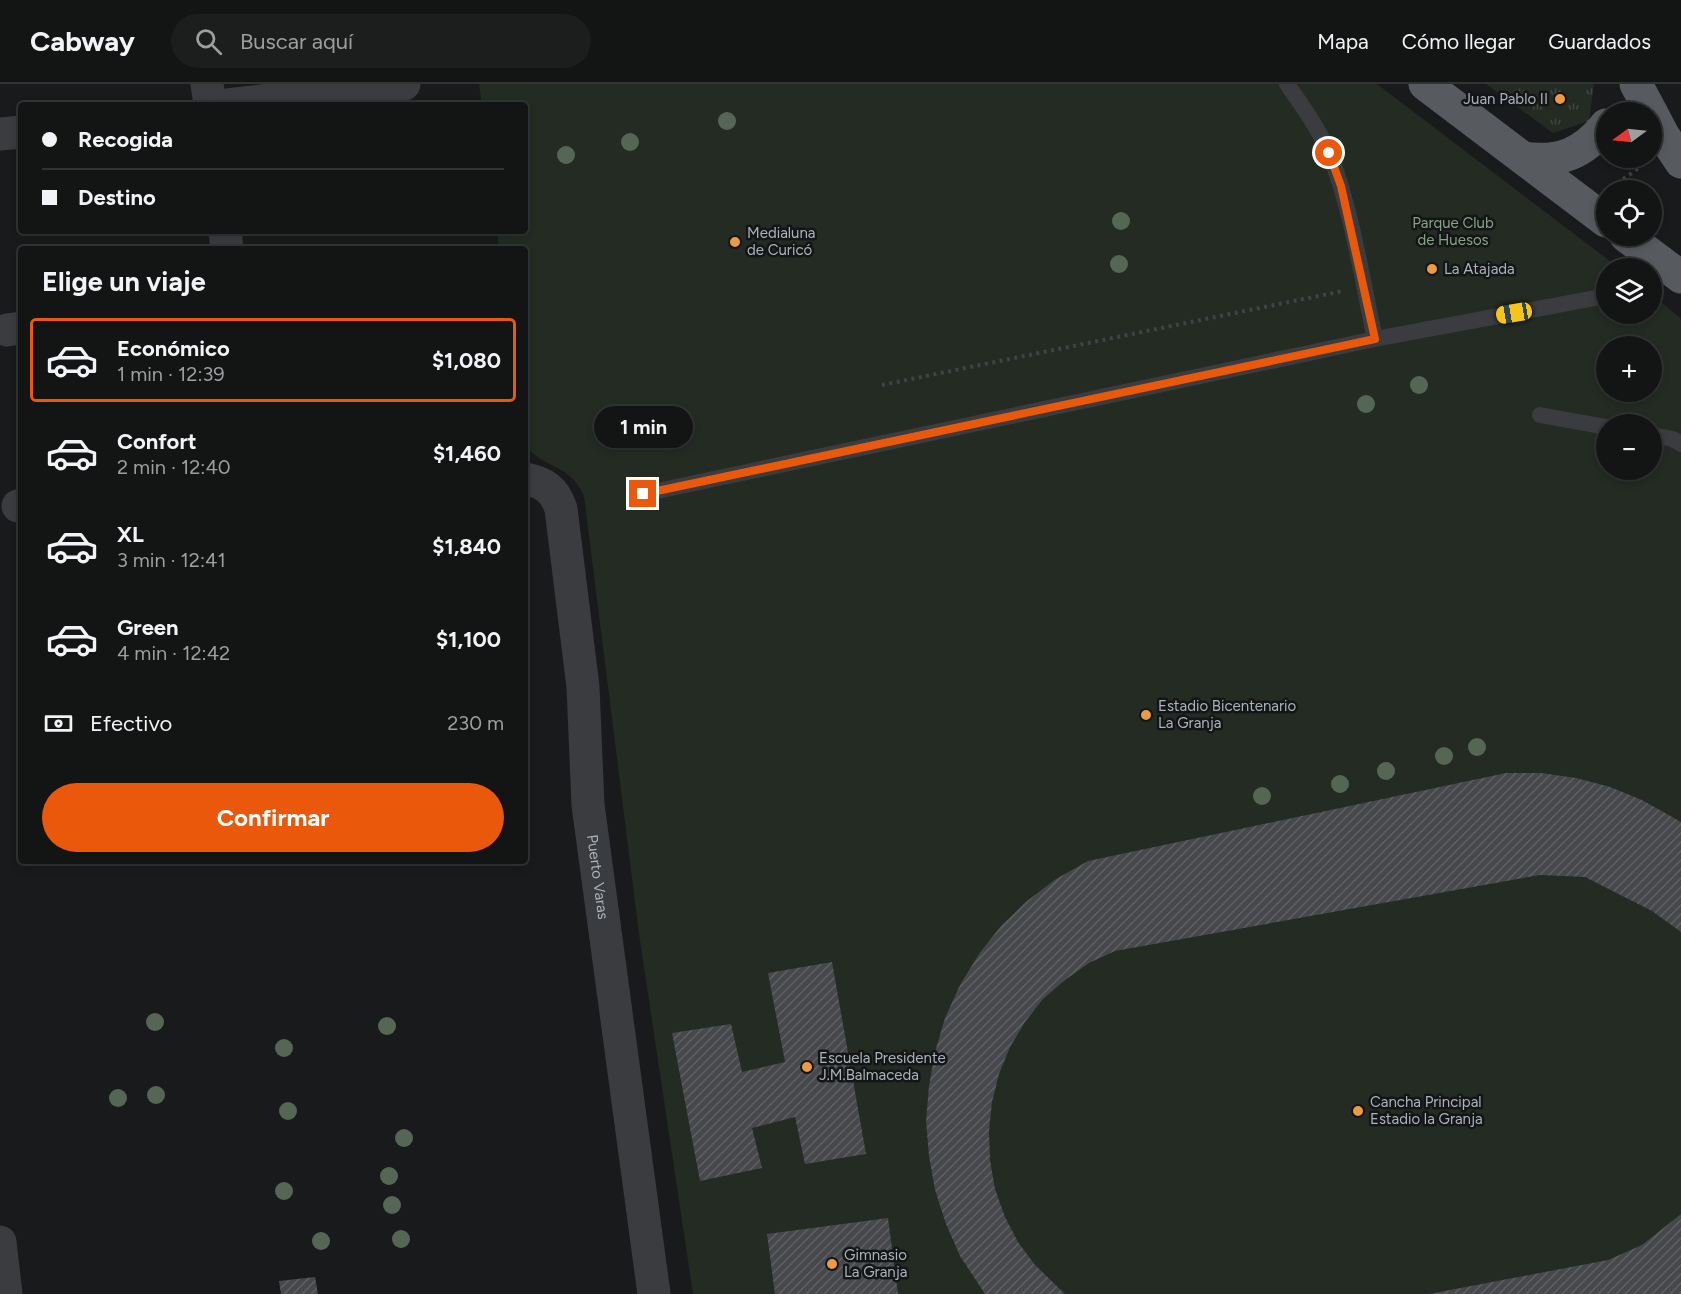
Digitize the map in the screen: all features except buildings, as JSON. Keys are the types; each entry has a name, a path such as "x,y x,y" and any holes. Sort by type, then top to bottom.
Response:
{"main road":[{"path":"1425,84 1596,213"},
{"path":"1619,102 1626,84"},
{"path":"1636,84 1645,102"},
{"path":"1662,133 1681,162"},
{"path":"1523,158 1551,160 1565,156 1589,143 1596,136"},
{"path":"1638,246 1672,274"}],"street":[{"path":"207,84 210,102"},
{"path":"252,102 404,84"},
{"path":"0,134 18,132"},
{"name":"Puerto Varas","path":"528,480 548,486 558,500 561,509 583,687 588,805 654,1294"},
{"path":"0,1242 6,1294"}],"lane":[{"path":"1287,84 1310,115 1329,153 1341,186 1375,339"},
{"path":"643,494 1375,339 1596,298"},
{"path":"1540,415 1596,425"},
{"path":"1662,437 1673,439 1681,444"}],"path":[{"path":"1622,180 1638,168"},
{"path":"882,385 1364,286"}],"green space":[{"name":"Estadio Bicentenario La Granja","path":"479,84 1377,84 1606,258 1596,258 1596,324 1662,324 1662,303 1681,319 1681,1294 693,1294 639,934 584,496 571,477 539,458 528,447 528,246 499,246 497,234 528,234 528,102 482,102"},
{"path":"1486,84 1594,84 1589,121 1553,133"}],"place":[{"name":"Juan Pablo II","path":"1560,99"},
{"name":"Medialuna de Curicó","path":"735,242"},
{"name":"La Atajada","path":"1432,269"},
{"name":"Estadio Bicentenario La Granja","path":"1146,715"},
{"name":"Escuela Presidente J.M.Balmaceda","path":"807,1067"},
{"name":"Cancha Principal Estadio la Granja","path":"1358,1111"},
{"name":"Gimnasio La Granja","path":"832,1264"}],"route":[{"path":"643,494 1375,339 1341,186 1329,153"}],"park label":[{"name":"Parque Club de Huesos","path":"1453,232"}]}
